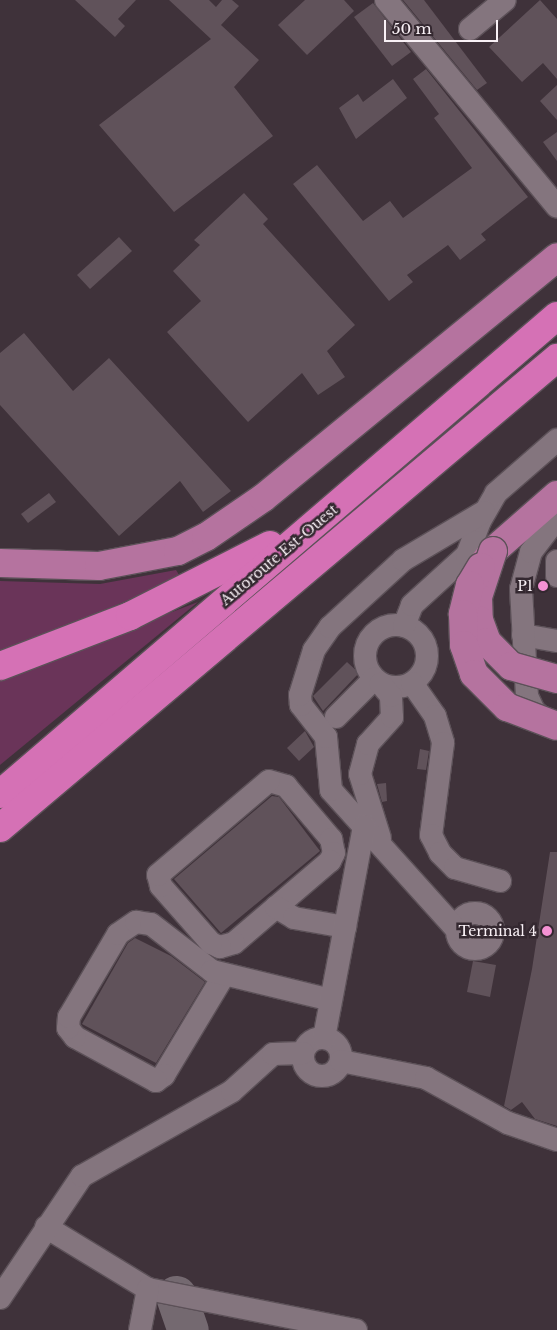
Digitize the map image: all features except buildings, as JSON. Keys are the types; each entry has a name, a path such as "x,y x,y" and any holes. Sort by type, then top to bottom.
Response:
{"highway":[{"name":"Autoroute Est-Ouest","path":"0,794 557,316"},
{"name":"Autoroute Est-Ouest","path":"0,828 557,358"},
{"path":"0,666 68,643 241,563 346,499"}],"main road":[{"path":"0,563 34,562 99,566 141,560 178,551 206,537 264,498 557,257"},
{"path":"557,494 487,559 470,585 462,614 464,645 472,670 484,687 507,707 557,726"},
{"path":"0,544 34,562"},
{"path":"487,559 478,597 479,620 487,642 511,666 557,679"}],"street":[{"path":"386,0 557,207"},
{"path":"470,29 505,0"},
{"path":"404,626 412,605 463,561 484,512 503,485 557,440"},
{"path":"457,930 328,785 326,737 300,700 314,650 330,627 403,560 484,512"},
{"path":"557,518 541,535 524,570 523,635 530,704 539,717 557,726"},
{"path":"557,561 557,576"},
{"path":"378,681 397,688 412,683 424,672 427,656 418,634 404,626 388,627 369,641 365,657 378,681 391,696 392,717 368,744 360,774 383,846"},
{"path":"523,635 557,641"},
{"path":"336,717 378,681"},
{"path":"412,683 435,716 441,734 431,835 440,854 455,868 500,881"},
{"path":"273,781 286,786 335,848 330,861 276,907 234,943 220,948 211,943 158,879 160,871 264,783 273,781"},
{"path":"324,1038 364,826"},
{"path":"276,907 294,918 345,927"},
{"path":"224,975 164,1076 156,1081 74,1037 68,1028 70,1017 118,934 136,922 151,924 202,965 224,975 331,1000"},
{"path":"324,1038 335,1043 341,1060 334,1072 315,1074 305,1066 303,1052 310,1041 324,1038"},
{"path":"0,1298 70,1188 89,1171 232,1091 273,1054 303,1052"},
{"path":"341,1060 426,1078 508,1123 557,1140"},
{"path":"46,1227 148,1289 356,1330"},
{"path":"140,1330 148,1289"}],"shaded area":[{"path":"176,570 181,578 0,654 0,581 100,584"},
{"path":"198,602 0,765 0,678"}],"taxiway":[{"path":"176,1296 188,1330"}],"place":[{"name":"P1","path":"543,586"},
{"name":"Terminal 4","path":"547,931"}]}
